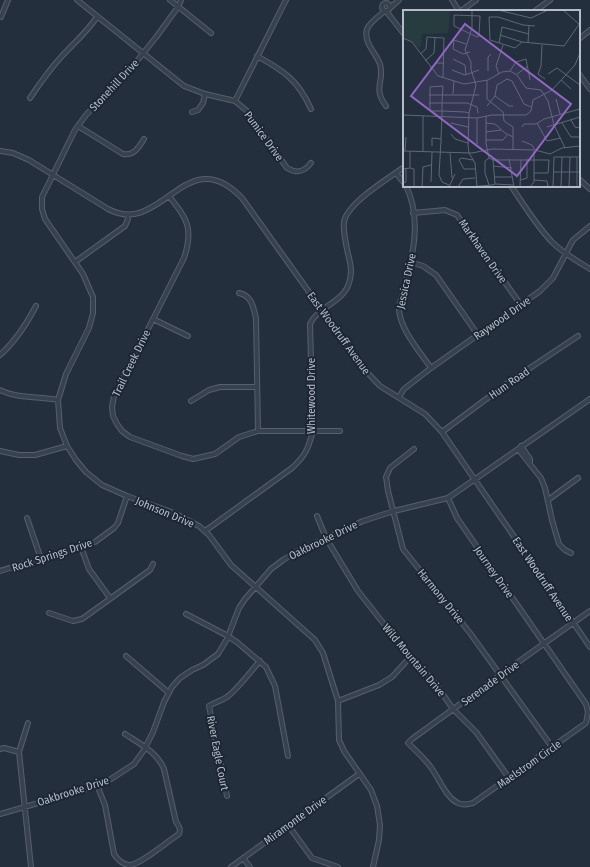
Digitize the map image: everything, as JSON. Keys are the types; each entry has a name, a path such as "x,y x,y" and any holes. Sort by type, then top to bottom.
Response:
{"street":[{"path":"1,17 8,0"},
{"path":"77,0 184,86 205,94 235,100 286,0"},
{"path":"170,0 211,33"},
{"name":"Stonehill Drive","path":"53,174 78,126 86,115 143,53 182,0"},
{"path":"381,0 403,32"},
{"path":"386,106 380,97 380,64 370,46 367,38 367,30 386,6 398,0"},
{"path":"452,0 459,10"},
{"path":"461,10 476,0"},
{"path":"536,10 550,0"},
{"path":"30,98 45,76 62,56 80,39 97,17"},
{"path":"580,38 590,30"},
{"path":"257,56 290,77 305,96 311,109"},
{"path":"580,75 590,89"},
{"path":"192,112 198,110 203,103 205,94"},
{"name":"Pumice Drive","path":"235,100 247,111 287,168 293,172 299,172 307,168 311,163"},
{"path":"78,126 123,154 128,155 136,151 144,139"},
{"path":"0,151 20,155 108,209 119,214 127,215 128,219 125,226 75,262"},
{"path":"322,310 337,300 344,293 351,277 351,268 344,227 346,217 355,204 403,169"},
{"path":"396,173 403,182"},
{"name":"Johnson Drive","path":"53,174 42,197 42,209 45,219 83,274 93,297 93,313 89,328 66,374 58,400 60,428 68,446 80,466 93,479 102,485 174,513 199,526 205,531 231,566 315,640 324,652 338,702 339,740 344,751 371,790 377,806 380,825 379,840 372,867"},
{"name":"East Woodruff Avenue","path":"127,215 142,212 154,207 181,187 196,180 208,179 222,181 233,188 242,198 364,369 380,386 425,414 442,432 590,647"},
{"path":"580,180 590,189"},
{"name":"Jessica Drive","path":"406,187 411,200 413,213 414,242 399,307 399,317 431,368"},
{"path":"512,187 546,235 566,253 590,269"},
{"name":"Trail Creek Drive","path":"169,196 184,217 189,238 184,258 114,396 112,407 116,424 130,438 193,459 215,454 240,438 258,431 340,431"},
{"name":"Markhaven Drive","path":"413,213 445,210 457,215 521,305"},
{"name":"Raywood Drive","path":"399,397 404,389 431,368 540,291 553,278 574,240 590,226"},
{"path":"410,262 423,266 436,275 478,335"},
{"path":"239,293 246,295 254,306 256,318 258,431"},
{"path":"0,355 21,333 36,306"},
{"name":"Whitewood Drive","path":"205,531 292,468 303,457 313,431 310,324 313,317 322,310"},
{"path":"153,319 188,336"},
{"name":"Hum Road","path":"442,432 509,382 578,336"},
{"path":"191,401 209,390 220,387 257,387"},
{"path":"0,390 5,393 58,400"},
{"name":"Oakbrooke Drive","path":"0,814 111,779 134,764 153,732 164,702 169,693 180,678 207,663 218,654 228,636 239,608 245,599 271,569 283,560 296,552 363,521 448,498 590,399"},
{"path":"0,451 19,455 35,455 68,446"},
{"path":"520,447 530,464 541,478 545,488 553,525 559,544 571,553"},
{"name":"Harmony Drive","path":"414,449 390,468 386,477 404,549 470,633 552,747"},
{"path":"548,500 578,478"},
{"name":"Rock Springs Drive","path":"0,571 95,542 114,528 118,523 127,496"},
{"name":"Journey Drive","path":"448,498 457,518 544,644"},
{"name":"Wild Mountain Drive","path":"317,516 326,538 358,591 402,647 436,683 453,709 476,732 509,778"},
{"path":"27,518 41,559"},
{"path":"81,547 89,569 110,598"},
{"path":"49,613 73,621 78,621 150,570 153,564"},
{"name":"Serenade Drive","path":"408,743 590,611"},
{"path":"186,614 228,636 266,667 276,686 288,756"},
{"name":"Maelstrom Circle","path":"408,743 430,766 450,798 458,804 465,805 473,803 586,723 588,712 586,704 544,644"},
{"path":"126,656 169,693"},
{"path":"338,702 379,685 392,677 411,656"},
{"name":"River Eagle Court","path":"227,796 209,706 228,696 260,661"},
{"path":"28,723 19,752 19,762 31,867"},
{"path":"97,784 105,805 114,854 123,865 138,863 179,834 180,831 173,812 161,761 145,747 125,734"},
{"path":"0,749 4,748 19,752"},
{"name":"Miramonte Drive","path":"231,867 359,774"},
{"path":"288,825 312,858 338,867"},
{"path":"243,858 250,867"}]}
